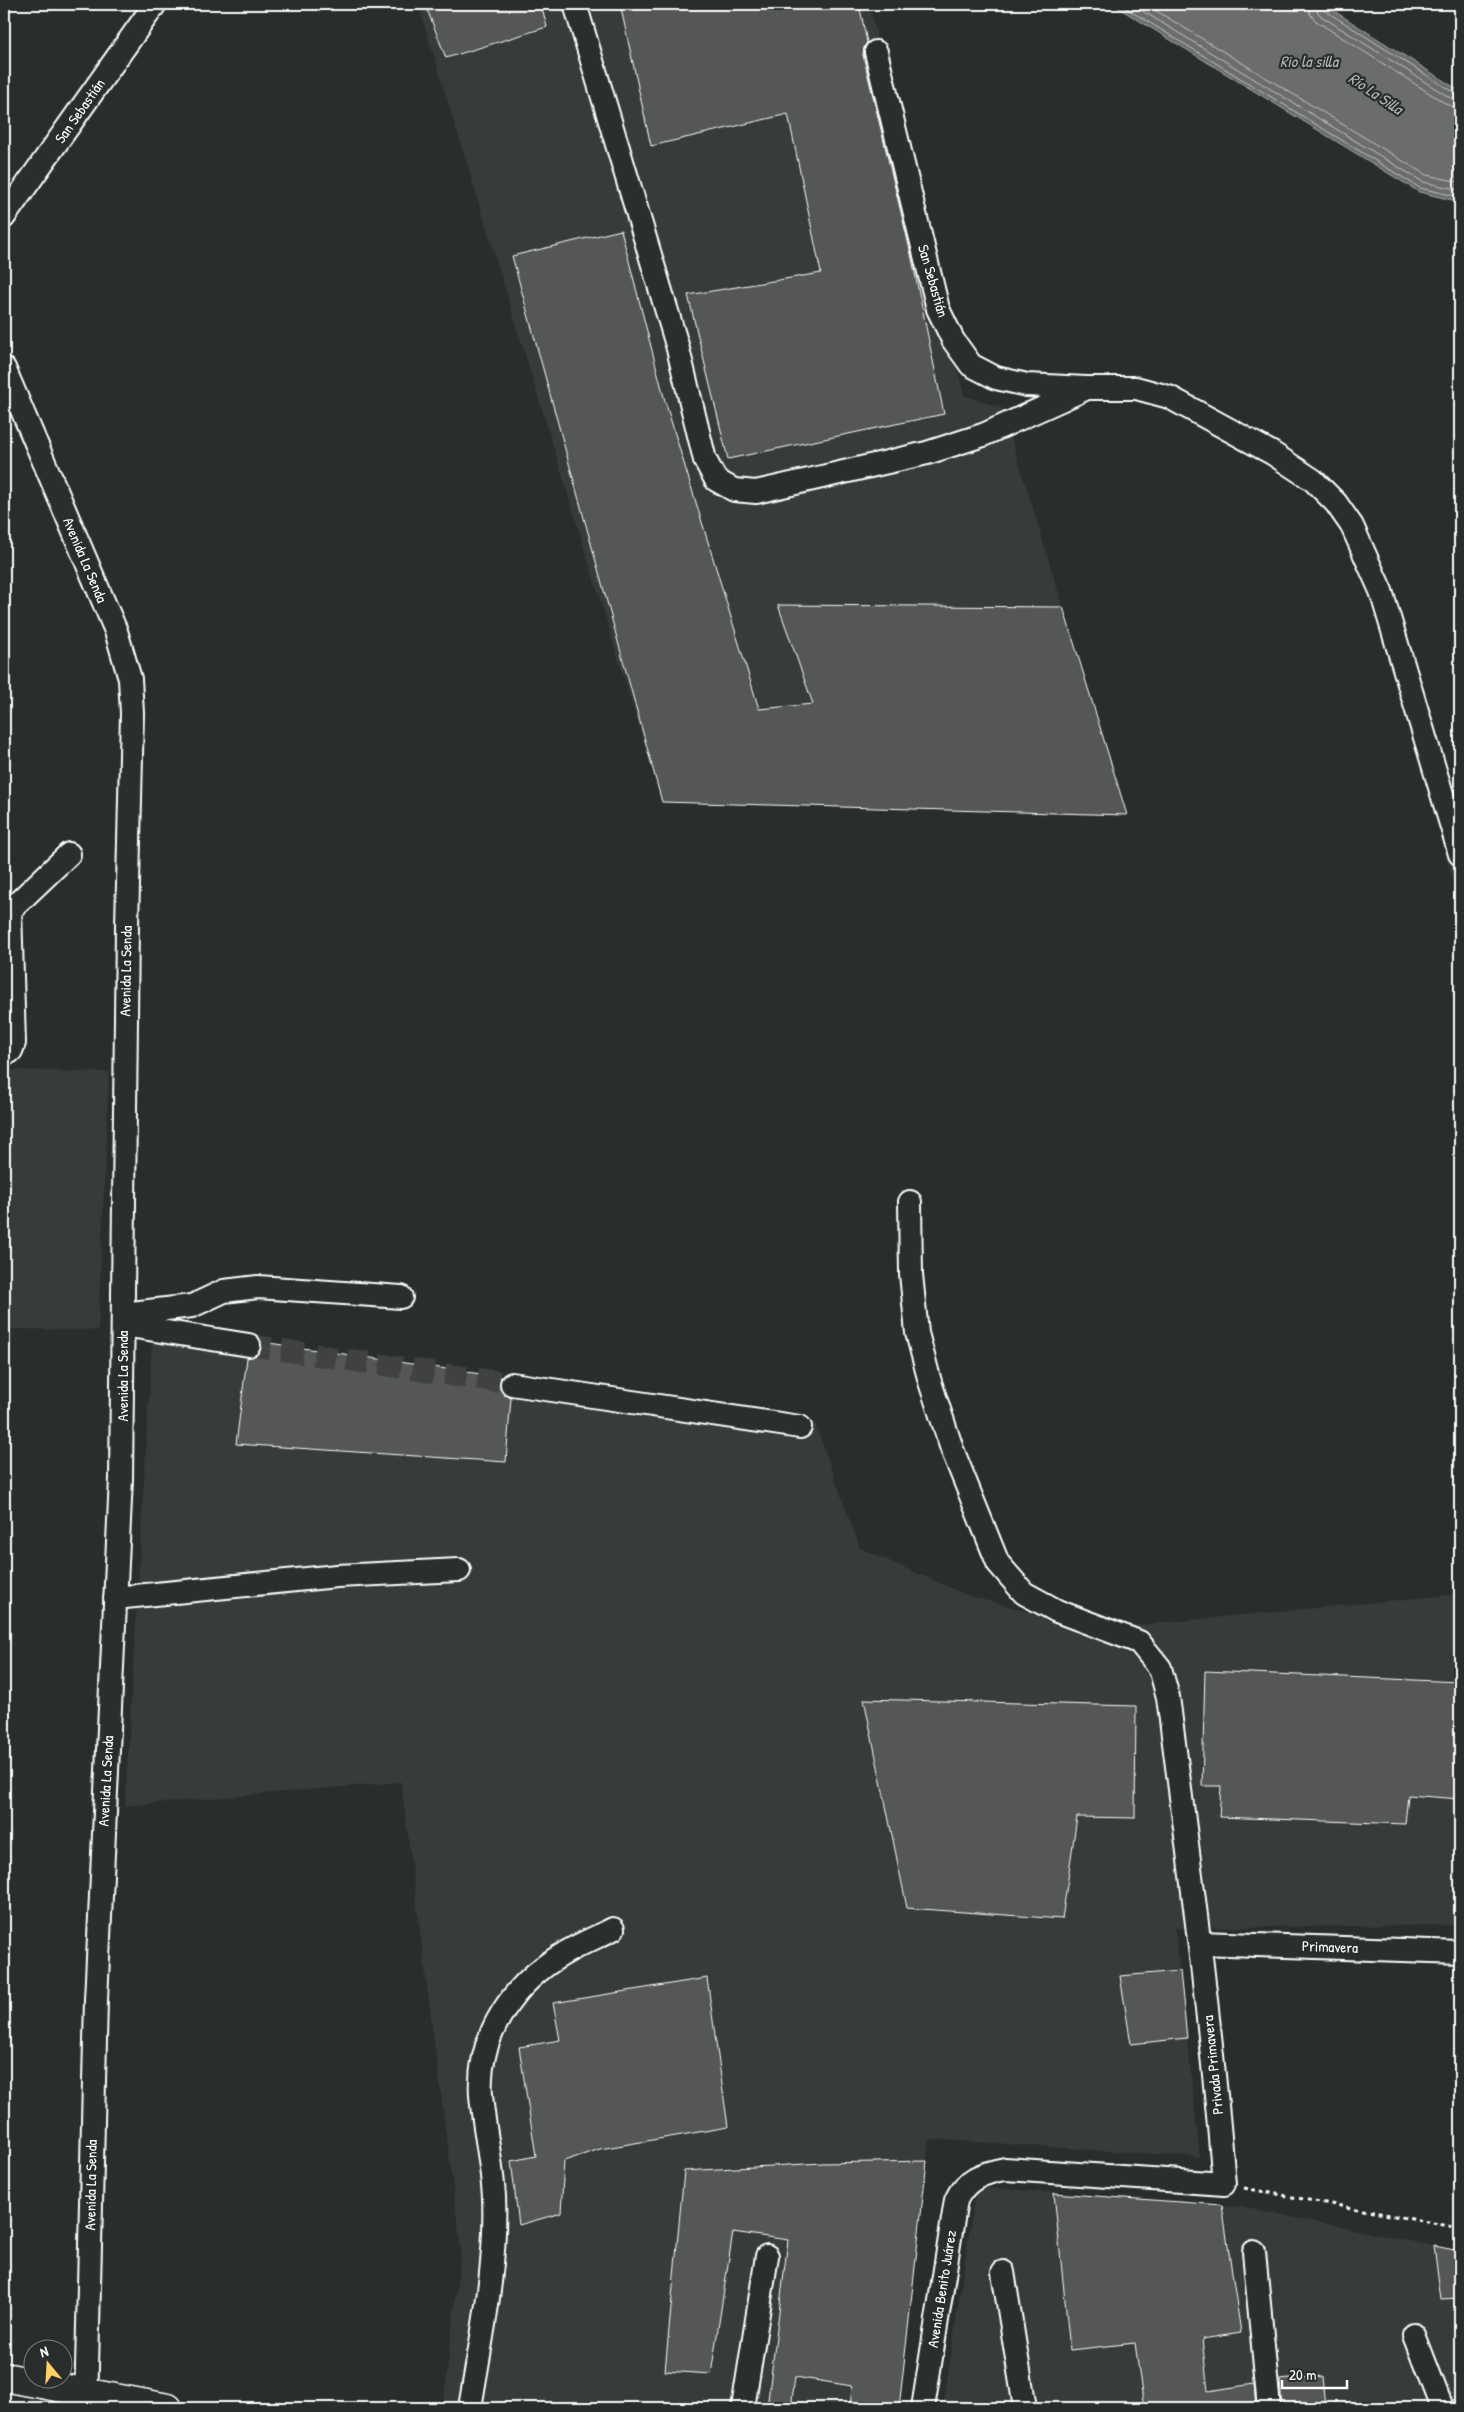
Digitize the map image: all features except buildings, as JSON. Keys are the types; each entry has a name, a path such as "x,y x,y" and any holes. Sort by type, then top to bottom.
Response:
{"main road":[{"path":"4,2377 86,2401 168,2408"}],"street":[{"name":"San Sebastián","path":"4,217 155,4"},
{"path":"575,4 671,325 705,460 716,480 734,490 756,492 927,453 983,435 1086,388"},
{"name":"San Sebastián","path":"876,52 938,309 953,340 971,365 996,378 1027,385 1136,388 1169,397 1272,453 1313,480 1336,503 1352,526 1381,592 1460,854"},
{"name":"Avenida La Senda","path":"4,368 116,631 130,679 132,714 127,927 122,1479 96,2000 86,2401"},
{"path":"4,1055 11,1051 14,1043 7,913 69,854"},
{"name":"Privada Primavera","path":"910,1202 912,1293 919,1341 952,1449 998,1563 1024,1593 1056,1611 1139,1642 1160,1668 1168,1697 1200,1943 1215,2070 1224,2184"},
{"path":"123,1320 192,1306 224,1291 258,1287 401,1297"},
{"path":"123,1320 249,1345"},
{"path":"512,1384 800,1427"},
{"path":"115,1598 337,1576 459,1570"},
{"path":"470,2408 491,2266 494,2198 481,2095 482,2066 490,2036 509,2001 536,1974 564,1954 613,1929"},
{"name":"Primavera","path":"1200,1943 1460,1952"},
{"name":"Avenida Benito Juárez","path":"923,2408 956,2200 962,2187 975,2177 986,2172 1005,2169 1224,2184"},
{"path":"1254,2252 1269,2408"},
{"path":"743,2408 767,2256"},
{"path":"1003,2272 1025,2408"},
{"path":"1414,2335 1442,2408"}],"path":[{"path":"1224,2184 1460,2228"}],"shaded area":[{"path":"418,4 869,4 964,395 1002,408 1127,815 662,802"},
{"path":"1441,831 1460,835 1460,914"},
{"path":"4,1070 109,1072 98,1330 4,1329"},
{"path":"153,1326 815,1423 860,1548 969,1596 1096,1629 1460,1594 1460,1925 1175,1928 1200,2157 929,2139 899,2408 443,2408 461,2250 401,1782 125,1806"},
{"path":"976,2187 1241,2207 1460,2251 1460,2408 943,2408"}],"water":[{"name":"Rio la silla","path":"1112,4 1323,4 1460,91 1460,202 1419,192"}],"tunnel":[{"path":"249,1345 512,1384"}],"water label":[{"name":"Río La Silla","path":"1376,93"}]}
